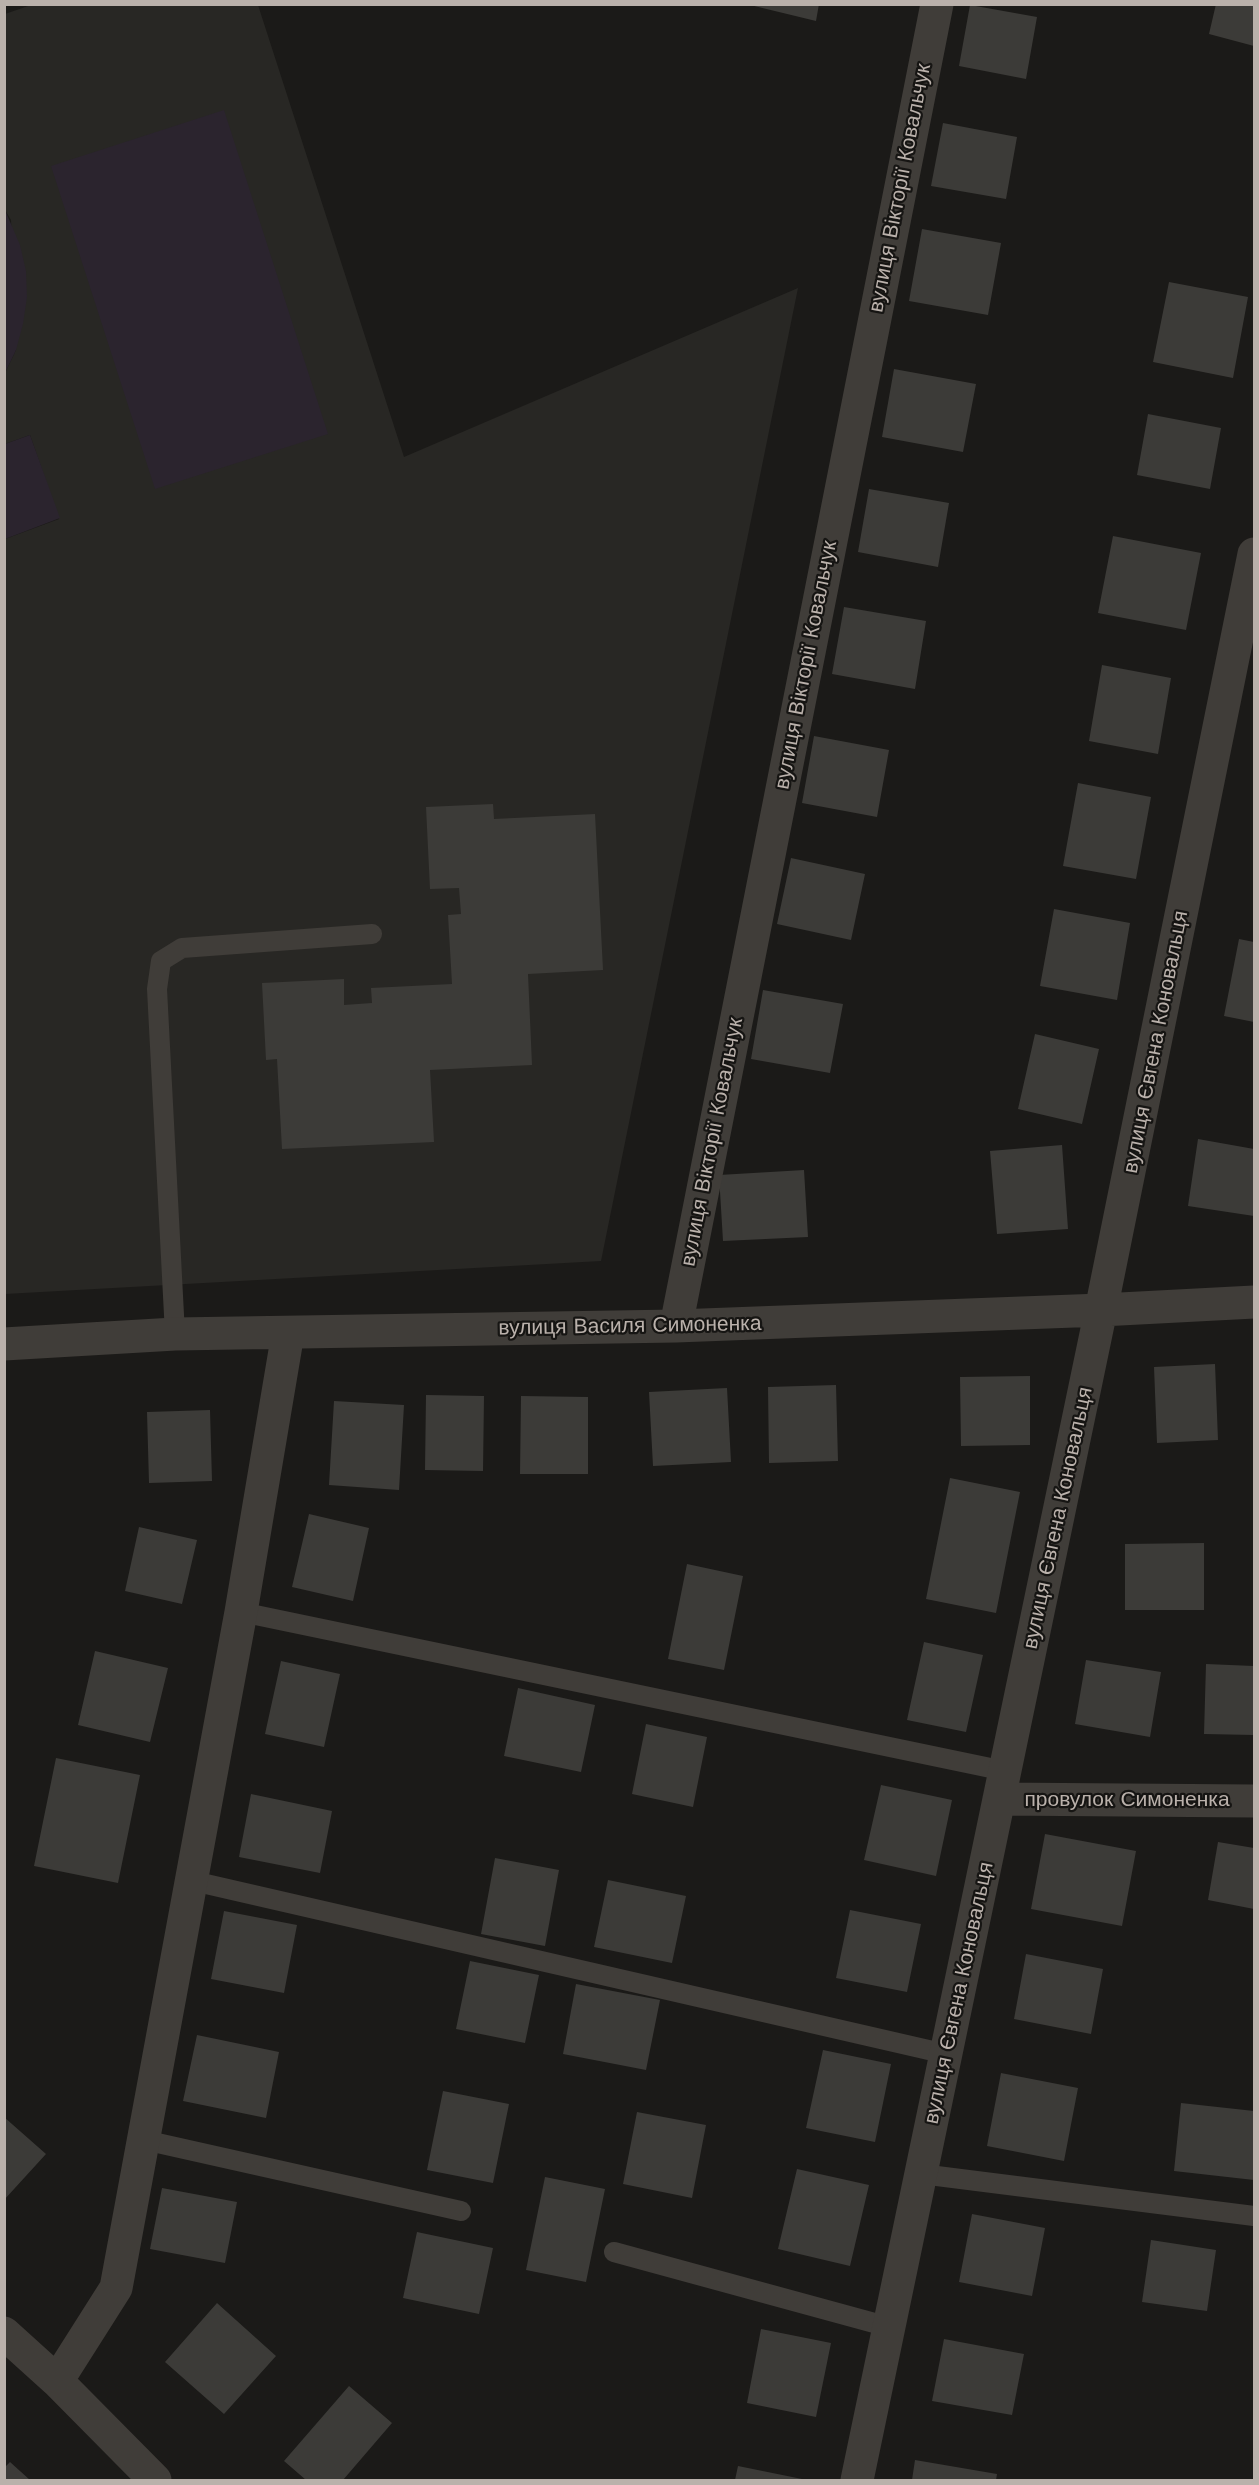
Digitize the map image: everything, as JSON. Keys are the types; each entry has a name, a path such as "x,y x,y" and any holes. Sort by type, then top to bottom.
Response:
{"street":[{"name":"вулиця Вікторії Ковальчук","path":"676,1326 937,4"},
{"name":"вулиця Євгена Коновальця","path":"856,2481 1101,1310 1254,554"},
{"name":"вулиця Василя Симоненка","path":"4,1344 175,1334 676,1326 1254,1302"},
{"path":"57,2381 116,2288 193,1881 288,1333"},
{"name":"провулок Симоненка","path":"1002,1785 1254,1800"},
{"path":"4,2332 57,2381 154,2481"}],"lane":[{"path":"175,1334 157,989 161,961 182,948 372,934"},
{"path":"241,1612 1002,1785"},
{"path":"193,1881 946,2054"},
{"path":"144,2140 461,2211"},
{"path":"921,2174 1254,2216"},
{"path":"614,2252 889,2327"}],"shaded area":[{"path":"31,5 258,5 404,457 798,288 601,1261 5,1294 5,539 59,519 30,435 5,444 5,373 16,350 11,220 5,210 5,14"},
{"path":"224,110 328,434 155,489 51,166"},
{"path":"5,210 20,245 26,271 27,297 16,350 5,373"},
{"path":"30,435 60,518 5,539 5,444"}],"building":[{"path":"746,4 819,4 816,21"},
{"path":"1216,4 1254,4 1254,46 1209,34"},
{"path":"970,5 1037,17 1026,79 959,66"},
{"path":"943,123 1017,137 1006,199 931,186"},
{"path":"922,229 1001,243 988,315 909,301"},
{"path":"1169,282 1248,297 1233,378 1153,362"},
{"path":"894,369 976,384 963,452 882,437"},
{"path":"1148,414 1221,428 1210,489 1137,475"},
{"path":"869,489 949,503 938,567 858,552"},
{"path":"1113,536 1201,553 1186,630 1098,613"},
{"path":"844,607 926,621 915,689 832,674"},
{"path":"1102,665 1171,678 1158,754 1089,741"},
{"path":"814,736 889,750 877,817 802,803"},
{"path":"1078,783 1151,797 1136,879 1063,866"},
{"path":"493,804 494,819 595,814 603,970 528,974 532,1065 430,1070 434,1142 282,1149 277,1059 266,1060 262,983 344,979 344,1005 372,1003 371,988 452,984 448,915 461,914 459,888 430,889 426,807"},
{"path":"791,858 865,874 851,940 777,924"},
{"path":"1054,909 1130,923 1117,1000 1040,986"},
{"path":"1239,939 1254,942 1254,1022 1224,1016"},
{"path":"763,990 843,1004 830,1073 751,1059"},
{"path":"1035,1034 1099,1049 1082,1124 1018,1109"},
{"path":"1198,1139 1254,1149 1254,1216 1188,1206"},
{"path":"1062,1145 1068,1229 997,1234 990,1151"},
{"path":"804,1170 808,1237 723,1241 719,1175"},
{"path":"1215,1364 1218,1440 1157,1443 1154,1367"},
{"path":"1030,1376 1030,1445 961,1446 960,1377"},
{"path":"836,1385 838,1461 769,1463 768,1387"},
{"path":"727,1388 731,1462 653,1466 649,1392"},
{"path":"426,1395 484,1396 483,1471 425,1470"},
{"path":"521,1396 588,1397 588,1474 520,1474"},
{"path":"334,1401 404,1405 399,1490 329,1485"},
{"path":"210,1410 212,1481 149,1483 147,1412"},
{"path":"950,1478 1020,1492 996,1613 926,1599"},
{"path":"309,1514 369,1528 353,1601 292,1587"},
{"path":"139,1527 197,1540 182,1604 125,1591"},
{"path":"1204,1543 1204,1610 1125,1610 1125,1544"},
{"path":"687,1564 743,1576 724,1670 668,1659"},
{"path":"924,1642 983,1655 966,1732 907,1720"},
{"path":"95,1651 168,1668 150,1742 78,1725"},
{"path":"1086,1660 1161,1672 1150,1737 1075,1724"},
{"path":"281,1661 340,1674 324,1747 265,1734"},
{"path":"1206,1664 1254,1666 1254,1735 1204,1734"},
{"path":"518,1688 595,1705 581,1772 504,1756"},
{"path":"646,1724 707,1737 693,1807 632,1794"},
{"path":"56,1758 140,1775 118,1883 34,1866"},
{"path":"881,1785 952,1800 936,1876 864,1860"},
{"path":"251,1794 332,1811 320,1873 239,1857"},
{"path":"1045,1834 1136,1851 1122,1926 1031,1909"},
{"path":"1218,1842 1254,1848 1254,1909 1208,1900"},
{"path":"495,1858 559,1870 545,1946 481,1934"},
{"path":"608,1880 686,1896 672,1963 594,1947"},
{"path":"850,1910 921,1924 907,1992 836,1978"},
{"path":"224,1911 297,1925 284,1993 211,1979"},
{"path":"1026,1954 1103,1969 1091,2034 1014,2019"},
{"path":"470,1961 539,1975 525,2043 456,2029"},
{"path":"576,1984 660,2000 646,2070 563,2054"},
{"path":"197,2035 279,2052 266,2118 183,2101"},
{"path":"823,2050 891,2064 875,2142 806,2128"},
{"path":"1001,2073 1078,2088 1064,2161 987,2146"},
{"path":"443,2091 509,2104 493,2183 427,2170"},
{"path":"1181,2103 1254,2111 1254,2180 1174,2171"},
{"path":"637,2112 706,2125 692,2198 623,2184"},
{"path":"4,2117 46,2154 4,2200"},
{"path":"797,2169 869,2185 850,2266 778,2249"},
{"path":"545,2177 605,2189 586,2282 526,2270"},
{"path":"162,2188 237,2202 225,2263 150,2249"},
{"path":"972,2214 1045,2228 1032,2296 959,2282"},
{"path":"417,2232 493,2248 479,2314 403,2298"},
{"path":"1151,2240 1216,2250 1207,2311 1142,2302"},
{"path":"217,2303 276,2356 224,2414 165,2362"},
{"path":"761,2329 831,2343 816,2417 747,2403"},
{"path":"944,2339 1024,2354 1012,2415 932,2401"},
{"path":"349,2386 392,2423 343,2480 306,2480 284,2461"},
{"path":"915,2460 997,2474 996,2480 912,2480"},
{"path":"10,2462 30,2480 4,2480 4,2468"},
{"path":"738,2466 802,2479 802,2480 735,2480"}]}
